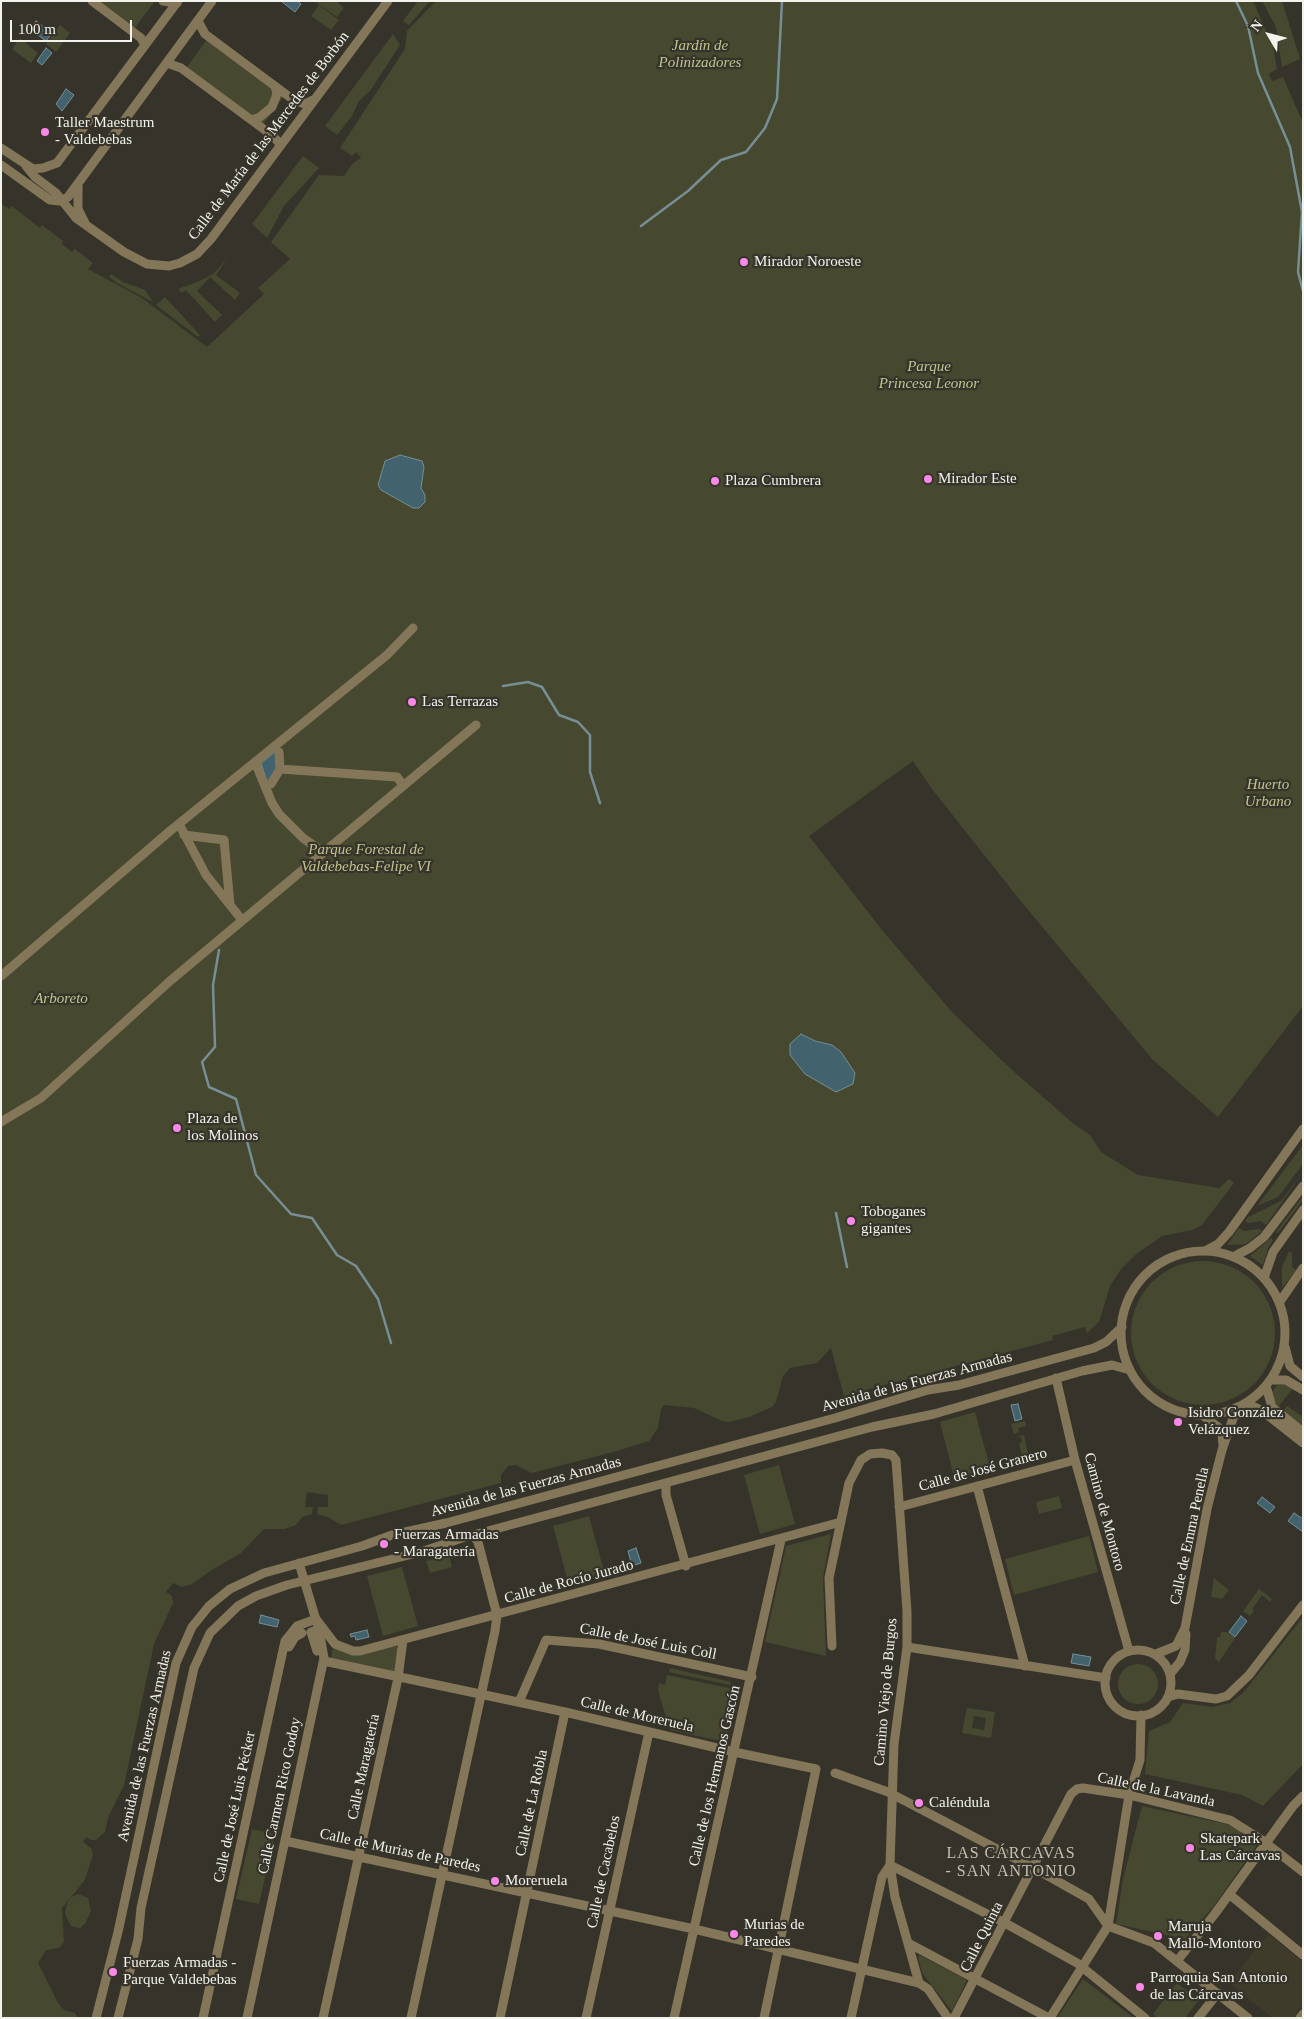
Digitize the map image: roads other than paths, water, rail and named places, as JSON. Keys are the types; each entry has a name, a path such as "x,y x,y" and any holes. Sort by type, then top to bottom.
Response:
{"street":[{"path":"92,1 141,38 145,45"},
{"path":"163,1 177,2"},
{"path":"61,201 68,197 79,183 212,1"},
{"name":"Calle de María de las Mercedes de Borbón","path":"1,148 23,164 76,218 136,260 146,264 169,266 180,263 198,254 211,240 280,144 388,1"},
{"path":"23,164 43,168 59,160 177,2"},
{"path":"198,21 205,34 300,104 313,100"},
{"path":"167,63 182,68 252,120 280,144"},
{"path":"252,120 260,117 272,107 277,94 275,86"},
{"name":"Calle de María de las Mercedes de Borbón","path":"1,165 45,198 56,202 61,201"},
{"path":"79,183 76,196 78,210 86,225"},
{"path":"1,976 178,824 387,655 413,628"},
{"path":"1,1122 41,1098 170,981 476,725"},
{"path":"271,784 280,769 279,752"},
{"path":"255,762 272,803 279,814 303,838 323,852"},
{"path":"280,769 397,777 403,785"},
{"path":"178,824 206,875 242,920"},
{"path":"184,835 224,840 230,905"},
{"path":"1207,1250 1233,1257 1248,1265 1264,1278 1273,1289 1285,1326 1284,1346 1279,1363 1268,1383 1242,1405 1220,1413 1201,1414 1181,1412 1165,1405 1145,1390 1130,1370 1122,1345 1122,1327 1128,1300 1147,1273 1175,1256 1207,1250 1218,1244 1237,1221 1303,1129"},
{"path":"1233,1257 1250,1248 1264,1237 1303,1186"},
{"path":"1264,1278 1273,1252 1303,1210"},
{"path":"1279,1303 1303,1268"},
{"name":"Avenida de las Fuerzas Armadas","path":"96,2018 118,1932 176,1663 185,1639 209,1606 230,1589 252,1577 392,1535 446,1523 826,1421 934,1389 959,1385 1094,1348 1106,1342 1122,1327"},
{"path":"1284,1346 1290,1366 1303,1377"},
{"name":"Avenida de las Fuerzas Armadas","path":"118,2018 137,1947 142,1908 198,1654 210,1633 222,1619 238,1606 264,1592 422,1552 473,1536 872,1427 934,1414 1105,1365 1130,1370"},
{"name":"Camino de Montoro","path":"1056,1378 1075,1460 1129,1651"},
{"path":"1268,1383 1286,1380 1303,1390"},
{"path":"1268,1383 1272,1407 1303,1432"},
{"path":"1242,1405 1260,1410 1303,1443"},
{"name":"Calle de Emma Penella","path":"1170,1674 1180,1662 1185,1650 1185,1628 1206,1509 1222,1450 1242,1405"},
{"name":"Calle de Emma Penella","path":"1201,1414 1218,1427 1222,1434 1222,1450"},
{"name":"Camino Viejo de Burgos","path":"841,1522 848,1483 854,1469 861,1460 870,1454 882,1453 892,1455 896,1460 908,1612 907,1647 897,1717 890,1865 919,1983 928,1989 948,2018"},
{"name":"Calle de José Granero","path":"899,1507 1075,1460"},
{"path":"666,1484 666,1495 686,1566"},
{"path":"977,1486 1026,1666"},
{"path":"832,1646 829,1578 841,1522"},
{"name":"Calle de Rocío Jurado","path":"316,1619 331,1640 353,1651 403,1640 686,1566 841,1522"},
{"path":"411,2018 482,1695 497,1615 478,1542 473,1536"},
{"name":"Calle de los Hermanos Gascón","path":"674,2018 752,1677 780,1540"},
{"name":"Calle Carmen Rico Godoy","path":"247,2018 324,1661 316,1619 299,1563"},
{"path":"1168,1697 1178,1694 1216,1699 1227,1696 1249,1675 1303,1605"},
{"name":"Calle de José Luis Pécker","path":"203,2018 285,1641 297,1626 316,1619"},
{"name":"Calle de Emma Penella","path":"1156,1654 1176,1646 1185,1628"},
{"path":"289,1647 295,1637 307,1631 317,1651"},
{"name":"Calle Maragatería","path":"324,2018 398,1678 403,1640"},
{"name":"Calle de José Luis Coll","path":"519,1702 546,1640 599,1644 752,1677"},
{"path":"907,1647 1106,1678"},
{"path":"1139,1650 1156,1654 1165,1664 1170,1674 1171,1683 1168,1697 1159,1708 1141,1715 1122,1711 1114,1705 1106,1688 1106,1678 1114,1661 1129,1651 1139,1650"},
{"name":"Calle de Moreruela","path":"324,1661 565,1712 734,1752 816,1769 778,1950"},
{"name":"Calle de La Robla","path":"500,2018 565,1712"},
{"path":"908,1944 1049,2018 1083,1969 1108,1926 1129,1795 1140,1760 1141,1715"},
{"name":"Calle de Cacabelos","path":"586,2018 649,1732"},
{"path":"835,1773 856,1779 892,1795 1089,1899 1108,1926 1154,1943 1248,2018"},
{"name":"Calle de la Lavanda","path":"1032,1868 1072,1794 1077,1789 1083,1788 1129,1795 1230,1820 1262,1840 1303,1872"},
{"path":"1177,1961 1293,1806 1303,1796"},
{"name":"Calle de Murias de Paredes","path":"285,1841 694,1929 919,1983"},
{"path":"852,2014 882,1877 890,1865 1005,1923 1077,1963 1145,2018"},
{"name":"Calle Quinta","path":"954,2018 1032,1868"},
{"path":"1229,1894 1303,1954"},
{"path":"764,2018 778,1950"},
{"path":"102,2018 104,1986"},
{"path":"1198,2018 1218,1993"},
{"path":"1300,2018 1303,2014"}],"water":[{"path":"281,1 297,1 301,4 295,12"},
{"path":"36,21 52,33 46,41 30,29"},
{"path":"46,48 52,53 42,65 37,61"},
{"path":"66,89 74,95 62,111 56,104"},
{"path":"400,455 422,461 424,467 421,488 425,495 425,502 419,508 413,508 381,490 378,485 385,461"},
{"path":"275,752 277,769 273,777 267,782 261,763"},
{"path":"801,1034 815,1041 832,1045 841,1052 855,1073 853,1084 836,1092 805,1074 790,1055 790,1044"},
{"path":"1018,1404 1022,1419 1015,1421 1011,1405"},
{"path":"1262,1497 1275,1507 1270,1513 1257,1503"},
{"path":"1294,1513 1303,1519 1303,1532 1288,1521"},
{"path":"636,1548 641,1563 632,1566 628,1551"},
{"path":"261,1615 279,1620 277,1627 259,1623"},
{"path":"1241,1616 1247,1621 1235,1637 1229,1632"},
{"path":"367,1630 369,1637 356,1640 355,1636 351,1637 350,1634"},
{"path":"1073,1654 1091,1657 1089,1666 1071,1663"}],"waterway":[{"path":"641,226 688,191 721,160 746,152 765,128 777,99 782,1"},
{"path":"1236,1 1248,26 1258,73 1290,147 1302,212 1298,272 1303,291"},
{"path":"503,686 528,682 542,687 559,715 578,722 590,735 590,772 600,803"},
{"path":"219,950 213,985 215,1047 202,1062 209,1087 236,1099 256,1175 291,1214 312,1218 337,1255 356,1266 378,1299 391,1343"},
{"path":"836,1213 847,1267"}],"place":[{"name":"Taller Maestrum - Valdebebas","path":"45,132"},
{"name":"Mirador Noroeste","path":"744,262"},
{"name":"Mirador Este","path":"928,479"},
{"name":"Plaza Cumbrera","path":"715,481"},
{"name":"Las Terrazas","path":"412,702"},
{"name":"Plaza de los Molinos","path":"177,1128"},
{"name":"Toboganes gigantes","path":"851,1221"},
{"name":"Isidro González Velázquez","path":"1178,1422"},
{"name":"Fuerzas Armadas - Maragatería","path":"384,1544"},
{"name":"Caléndula","path":"919,1803"},
{"name":"Skatepark Las Cárcavas","path":"1190,1848"},
{"name":"Moreruela","path":"495,1881"},
{"name":"Murias de Paredes","path":"734,1934"},
{"name":"Maruja Mallo-Montoro","path":"1158,1936"},
{"name":"Fuerzas Armadas - Parque Valdebebas","path":"113,1972"},
{"name":"Parroquia San Antonio de las Cárcavas","path":"1140,1987"}],"district":[{"name":"LAS CÁRCAVAS - SAN ANTONIO","path":"1011,1863"}],"park label":[{"name":"Jardín de Polinizadores","path":"700,54"},
{"name":"Parque Princesa Leonor","path":"929,376"},
{"name":"Huerto Urbano","path":"1268,794"},
{"name":"Parque Forestal de Valdebebas-Felipe VI","path":"366,858"},
{"name":"Arboreto","path":"61,999"}]}
